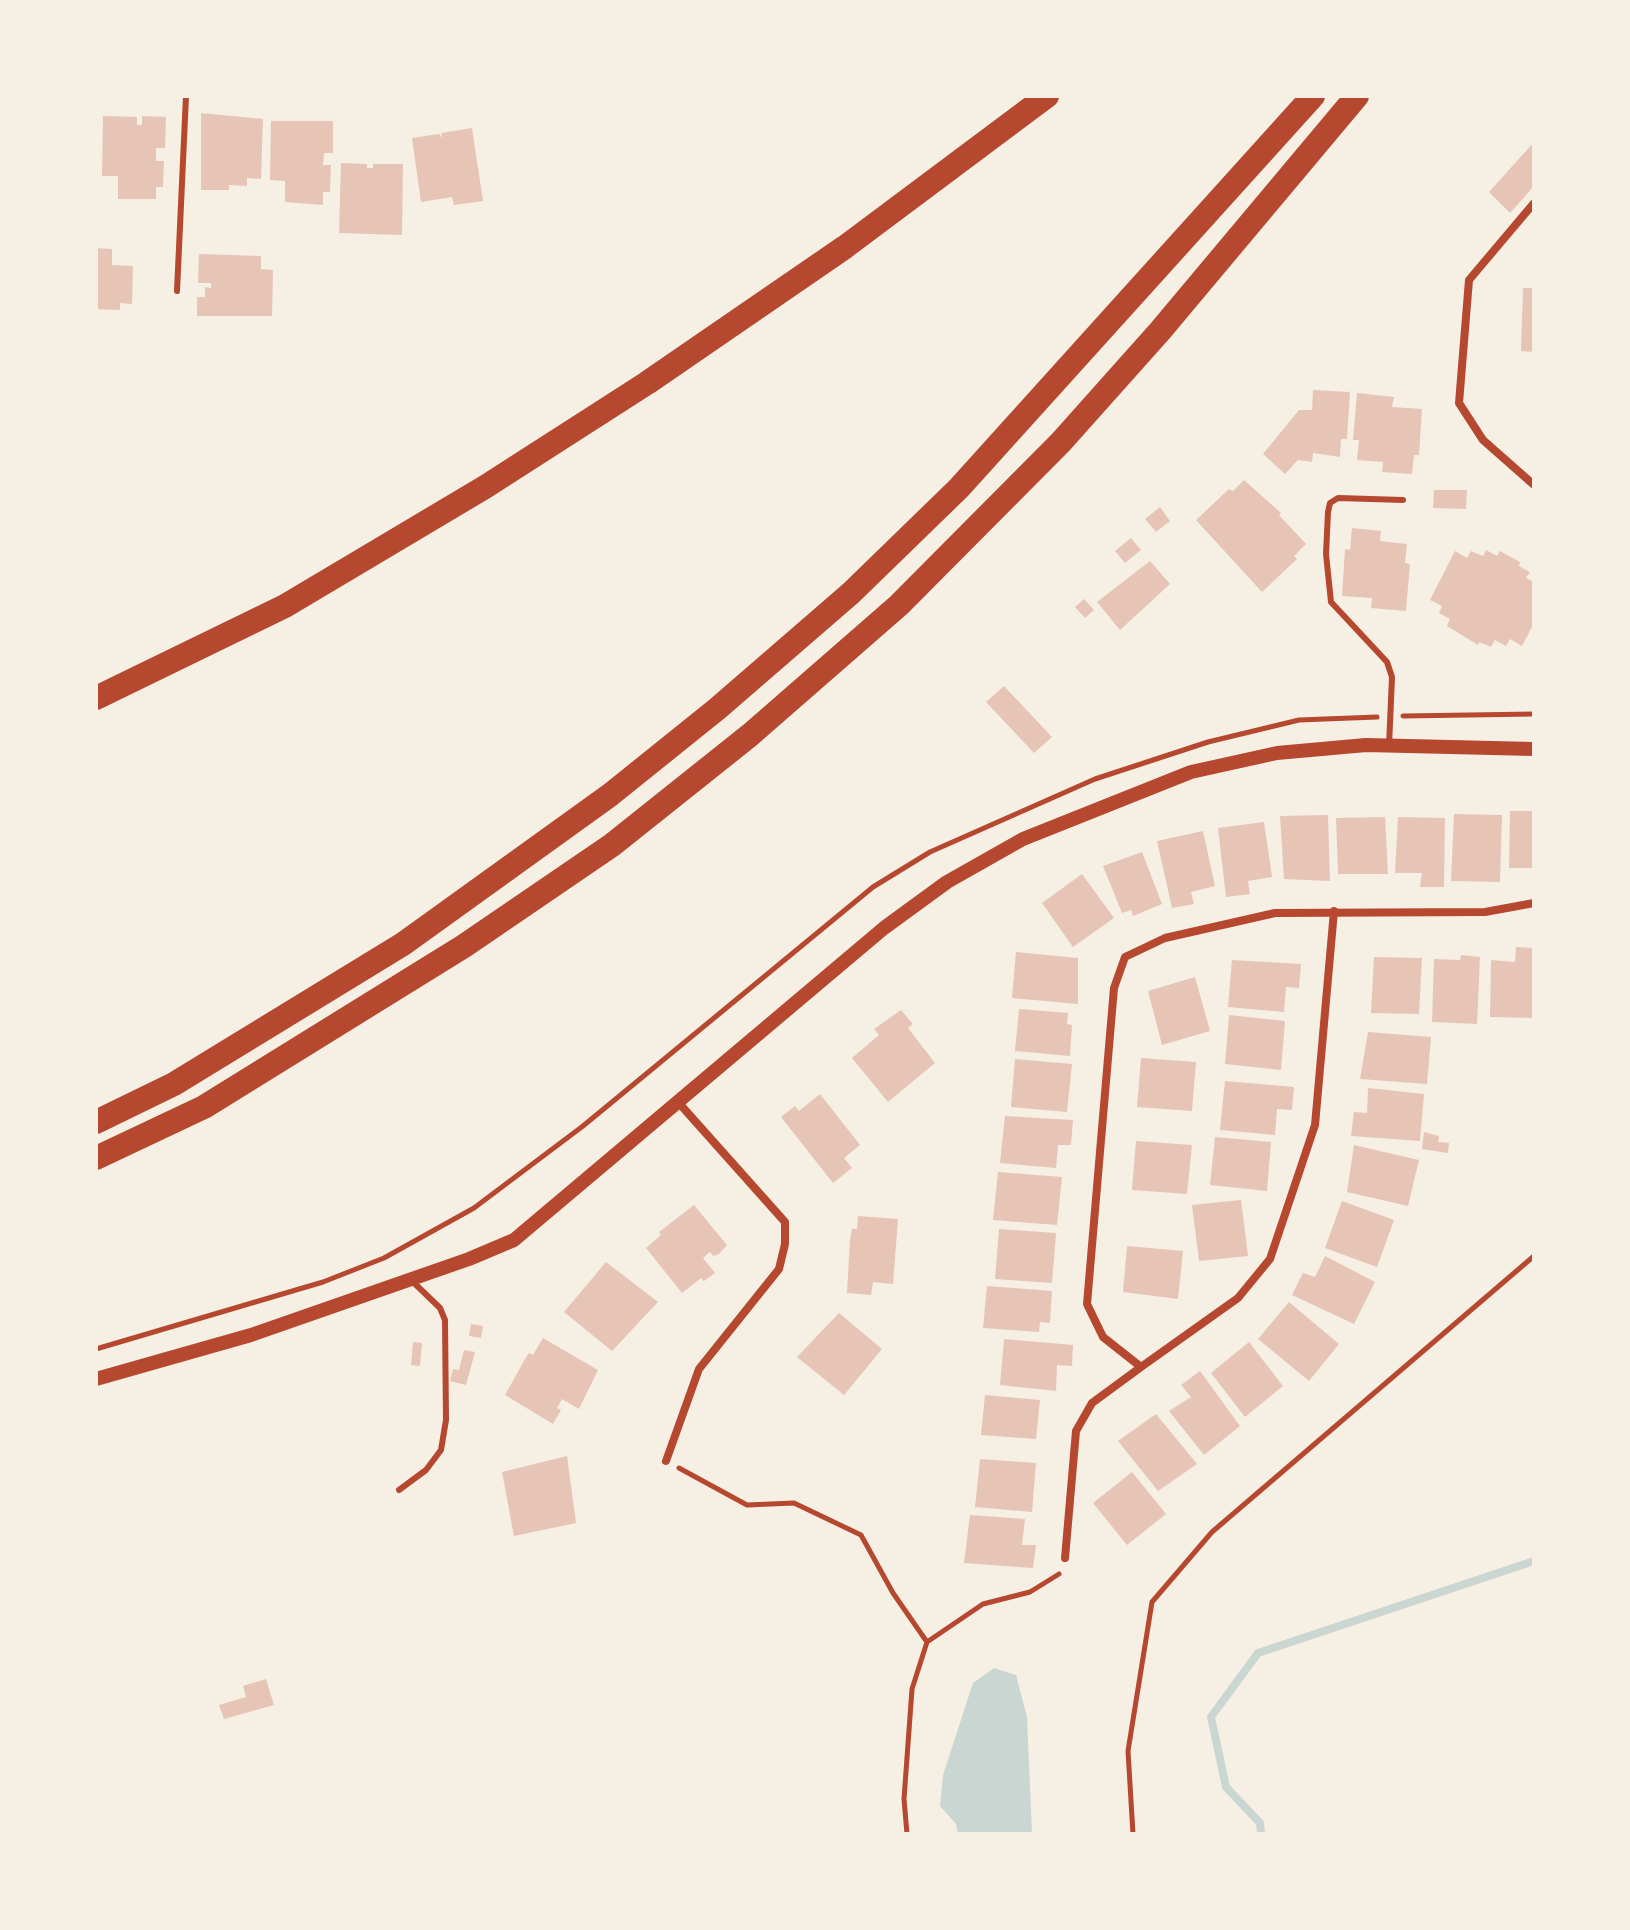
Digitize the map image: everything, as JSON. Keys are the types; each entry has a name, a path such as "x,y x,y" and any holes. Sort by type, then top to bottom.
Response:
{"highway":[{"path":"99,698 285,606 485,487 647,383 845,247 1047,96"},
{"path":"96,1122 174,1084 403,944 610,795 717,709 851,593 959,488 1313,96"},
{"path":"96,1158 204,1107 464,946 612,845 750,735 899,605 1061,442 1160,331 1357,96"}],"street":[{"path":"1534,203 1469,280 1459,403 1483,440 1528,483 1534,485"},
{"path":"96,1379 251,1335 514,1240 777,1015 947,882 1023,839 1191,772 1277,753 1389,746 1534,749"},
{"path":"1141,1367 1103,1337 1087,1304 1114,988 1125,957 1165,938 1275,913 1485,912 1534,903"},
{"path":"1065,1558 1076,1431 1092,1403 1238,1298 1270,1259 1315,1125 1334,911"},
{"path":"666,1461 699,1369 779,1269 785,1244 785,1222 678,1102"}],"lane":[{"path":"177,291 186,96"},
{"path":"1389,746 1392,677 1387,662 1331,602 1326,554 1328,512 1330,503 1338,498 1403,500"},
{"path":"399,1490 418,1478 441,1450 446,1420 445,1320 440,1308 410,1279"}],"path":[{"path":"1133,1834 1128,1751 1152,1602 1212,1532 1534,1256"},
{"path":"666,1461 747,1505 794,1503 861,1535 893,1593 927,1642"},
{"path":"907,1834 904,1799 912,1689 927,1642 983,1604 1030,1592 1058,1576 1065,1558"}],"shaded area":[{"path":"994,1668 1016,1675 1027,1717 1032,1834 958,1834 956,1824 940,1806 943,1775 973,1683"}],"building":[{"path":"201,113 263,119 261,179 247,178 247,186 229,185 229,190 201,190"},
{"path":"103,116 137,117 137,125 142,125 142,116 166,117 165,148 156,148 156,161 164,161 163,187 156,187 156,199 118,199 118,176 102,176"},
{"path":"271,121 333,121 333,153 324,153 323,165 331,165 330,192 323,192 323,205 285,202 285,181 270,180"},
{"path":"472,128 483,201 454,205 452,197 421,202 412,138 439,134 442,138 441,133"},
{"path":"1534,142 1534,186 1510,213 1489,192"},
{"path":"341,163 367,164 367,168 373,168 373,164 403,164 402,235 339,233"},
{"path":"96,248 112,249 112,265 133,266 132,304 120,303 120,310 96,309"},
{"path":"199,254 261,256 261,269 273,270 272,316 197,316 197,297 205,297 205,287 211,288 211,283 198,283"},
{"path":"1523,288 1534,288 1534,352 1521,351"},
{"path":"1313,390 1350,392 1347,439 1341,439 1340,457 1313,453 1312,462 1298,460 1285,474 1263,454 1299,410 1312,410"},
{"path":"1357,393 1394,397 1392,407 1422,409 1419,455 1414,455 1412,474 1382,472 1383,462 1357,460 1359,440 1353,440"},
{"path":"1244,480 1281,513 1279,515 1306,544 1294,556 1297,559 1262,592 1196,520 1229,489 1233,491"},
{"path":"1434,490 1467,490 1466,509 1433,508"},
{"path":"1160,507 1170,521 1156,532 1145,519"},
{"path":"1352,528 1381,531 1380,541 1407,544 1405,563 1410,564 1406,611 1371,608 1372,598 1342,596 1345,549 1350,550"},
{"path":"1131,538 1141,550 1125,563 1115,551"},
{"path":"1486,550 1497,556 1500,551 1520,562 1519,566 1530,572 1526,578 1534,582 1534,623 1522,646 1510,639 1506,646 1495,640 1491,647 1479,642 1478,645 1447,626 1450,619 1439,613 1442,606 1430,600 1455,551 1467,558 1471,551 1483,556"},
{"path":"1150,561 1170,584 1120,630 1097,602"},
{"path":"1084,599 1094,610 1085,618 1075,607"},
{"path":"1004,686 1052,737 1034,753 986,702"},
{"path":"1510,811 1534,811 1534,868 1509,868"},
{"path":"1454,814 1502,815 1500,882 1451,881"},
{"path":"1328,815 1330,881 1284,879 1280,816"},
{"path":"1385,817 1388,874 1338,874 1336,818"},
{"path":"1398,817 1445,818 1444,887 1420,887 1422,873 1395,873"},
{"path":"1264,822 1272,877 1248,881 1250,894 1226,897 1218,828"},
{"path":"1203,831 1215,886 1191,892 1194,904 1172,908 1157,841"},
{"path":"1142,852 1162,904 1133,916 1131,910 1122,913 1103,866"},
{"path":"1082,874 1114,918 1073,947 1042,903"},
{"path":"1516,947 1534,948 1534,1018 1490,1017 1491,960 1515,962"},
{"path":"1016,952 1078,958 1078,1004 1012,998"},
{"path":"1461,955 1480,957 1477,1024 1432,1022 1434,959 1460,960"},
{"path":"1374,957 1422,958 1419,1014 1371,1013"},
{"path":"1232,960 1301,964 1299,988 1286,987 1284,1012 1228,1007"},
{"path":"1195,977 1210,1031 1162,1045 1148,991"},
{"path":"1019,1009 1068,1013 1067,1024 1072,1025 1070,1056 1015,1051"},
{"path":"901,1010 913,1024 908,1028 935,1063 888,1102 852,1058 879,1035 874,1029"},
{"path":"1229,1015 1285,1021 1281,1070 1225,1064"},
{"path":"1368,1032 1431,1037 1427,1084 1360,1079"},
{"path":"1141,1058 1196,1062 1192,1111 1137,1107"},
{"path":"1015,1059 1072,1064 1067,1112 1011,1107"},
{"path":"1225,1081 1294,1087 1292,1110 1277,1109 1275,1135 1220,1130"},
{"path":"1368,1088 1424,1094 1420,1141 1351,1136 1354,1112 1367,1113"},
{"path":"820,1094 860,1145 844,1158 852,1168 833,1183 781,1117 795,1106 799,1111"},
{"path":"1005,1116 1073,1120 1071,1145 1058,1145 1056,1168 1000,1163"},
{"path":"1424,1132 1439,1136 1438,1142 1449,1143 1448,1153 1422,1149"},
{"path":"1215,1137 1271,1142 1267,1191 1210,1185"},
{"path":"1136,1141 1192,1145 1187,1194 1132,1190"},
{"path":"1354,1145 1419,1160 1408,1206 1347,1192"},
{"path":"998,1172 1062,1177 1057,1225 993,1220"},
{"path":"1241,1200 1248,1256 1199,1261 1192,1205"},
{"path":"1342,1201 1394,1220 1377,1267 1325,1248"},
{"path":"694,1205 727,1245 719,1254 713,1256 710,1252 703,1258 715,1273 704,1281 701,1278 682,1293 646,1248 661,1235 659,1232"},
{"path":"858,1216 898,1219 893,1284 873,1282 871,1295 847,1293 850,1239 852,1229 857,1229"},
{"path":"999,1229 1056,1233 1052,1283 995,1279"},
{"path":"1127,1246 1183,1251 1178,1299 1123,1292"},
{"path":"1325,1256 1375,1282 1354,1324 1292,1295 1303,1273 1315,1277"},
{"path":"606,1262 658,1302 612,1351 564,1312"},
{"path":"987,1286 1052,1291 1050,1323 1040,1322 1039,1332 983,1328"},
{"path":"1289,1302 1339,1344 1309,1381 1258,1339"},
{"path":"839,1313 882,1349 844,1395 797,1357"},
{"path":"471,1324 483,1326 481,1338 469,1336"},
{"path":"543,1338 598,1370 579,1409 562,1399 557,1408 561,1410 553,1424 505,1395 529,1353 533,1355"},
{"path":"1004,1339 1073,1345 1072,1366 1057,1365 1056,1391 1000,1385"},
{"path":"413,1342 422,1343 420,1366 411,1365"},
{"path":"1249,1342 1283,1386 1245,1417 1211,1373"},
{"path":"464,1350 475,1352 466,1385 450,1381 453,1369 459,1370"},
{"path":"1200,1371 1240,1426 1204,1455 1169,1411 1191,1397 1181,1385"},
{"path":"985,1395 1040,1400 1036,1439 981,1435"},
{"path":"1156,1414 1197,1464 1158,1491 1118,1441"},
{"path":"567,1456 576,1523 514,1536 502,1472"},
{"path":"980,1459 1036,1463 1032,1512 975,1507"},
{"path":"1132,1472 1166,1514 1127,1545 1093,1503"},
{"path":"970,1515 1025,1519 1022,1545 1036,1545 1033,1568 964,1563"},
{"path":"266,1679 274,1705 224,1719 219,1705 246,1697 243,1686"}],"waterway":[{"path":"1261,1834 1260,1823 1226,1787 1211,1717 1258,1653 1534,1561"}]}
